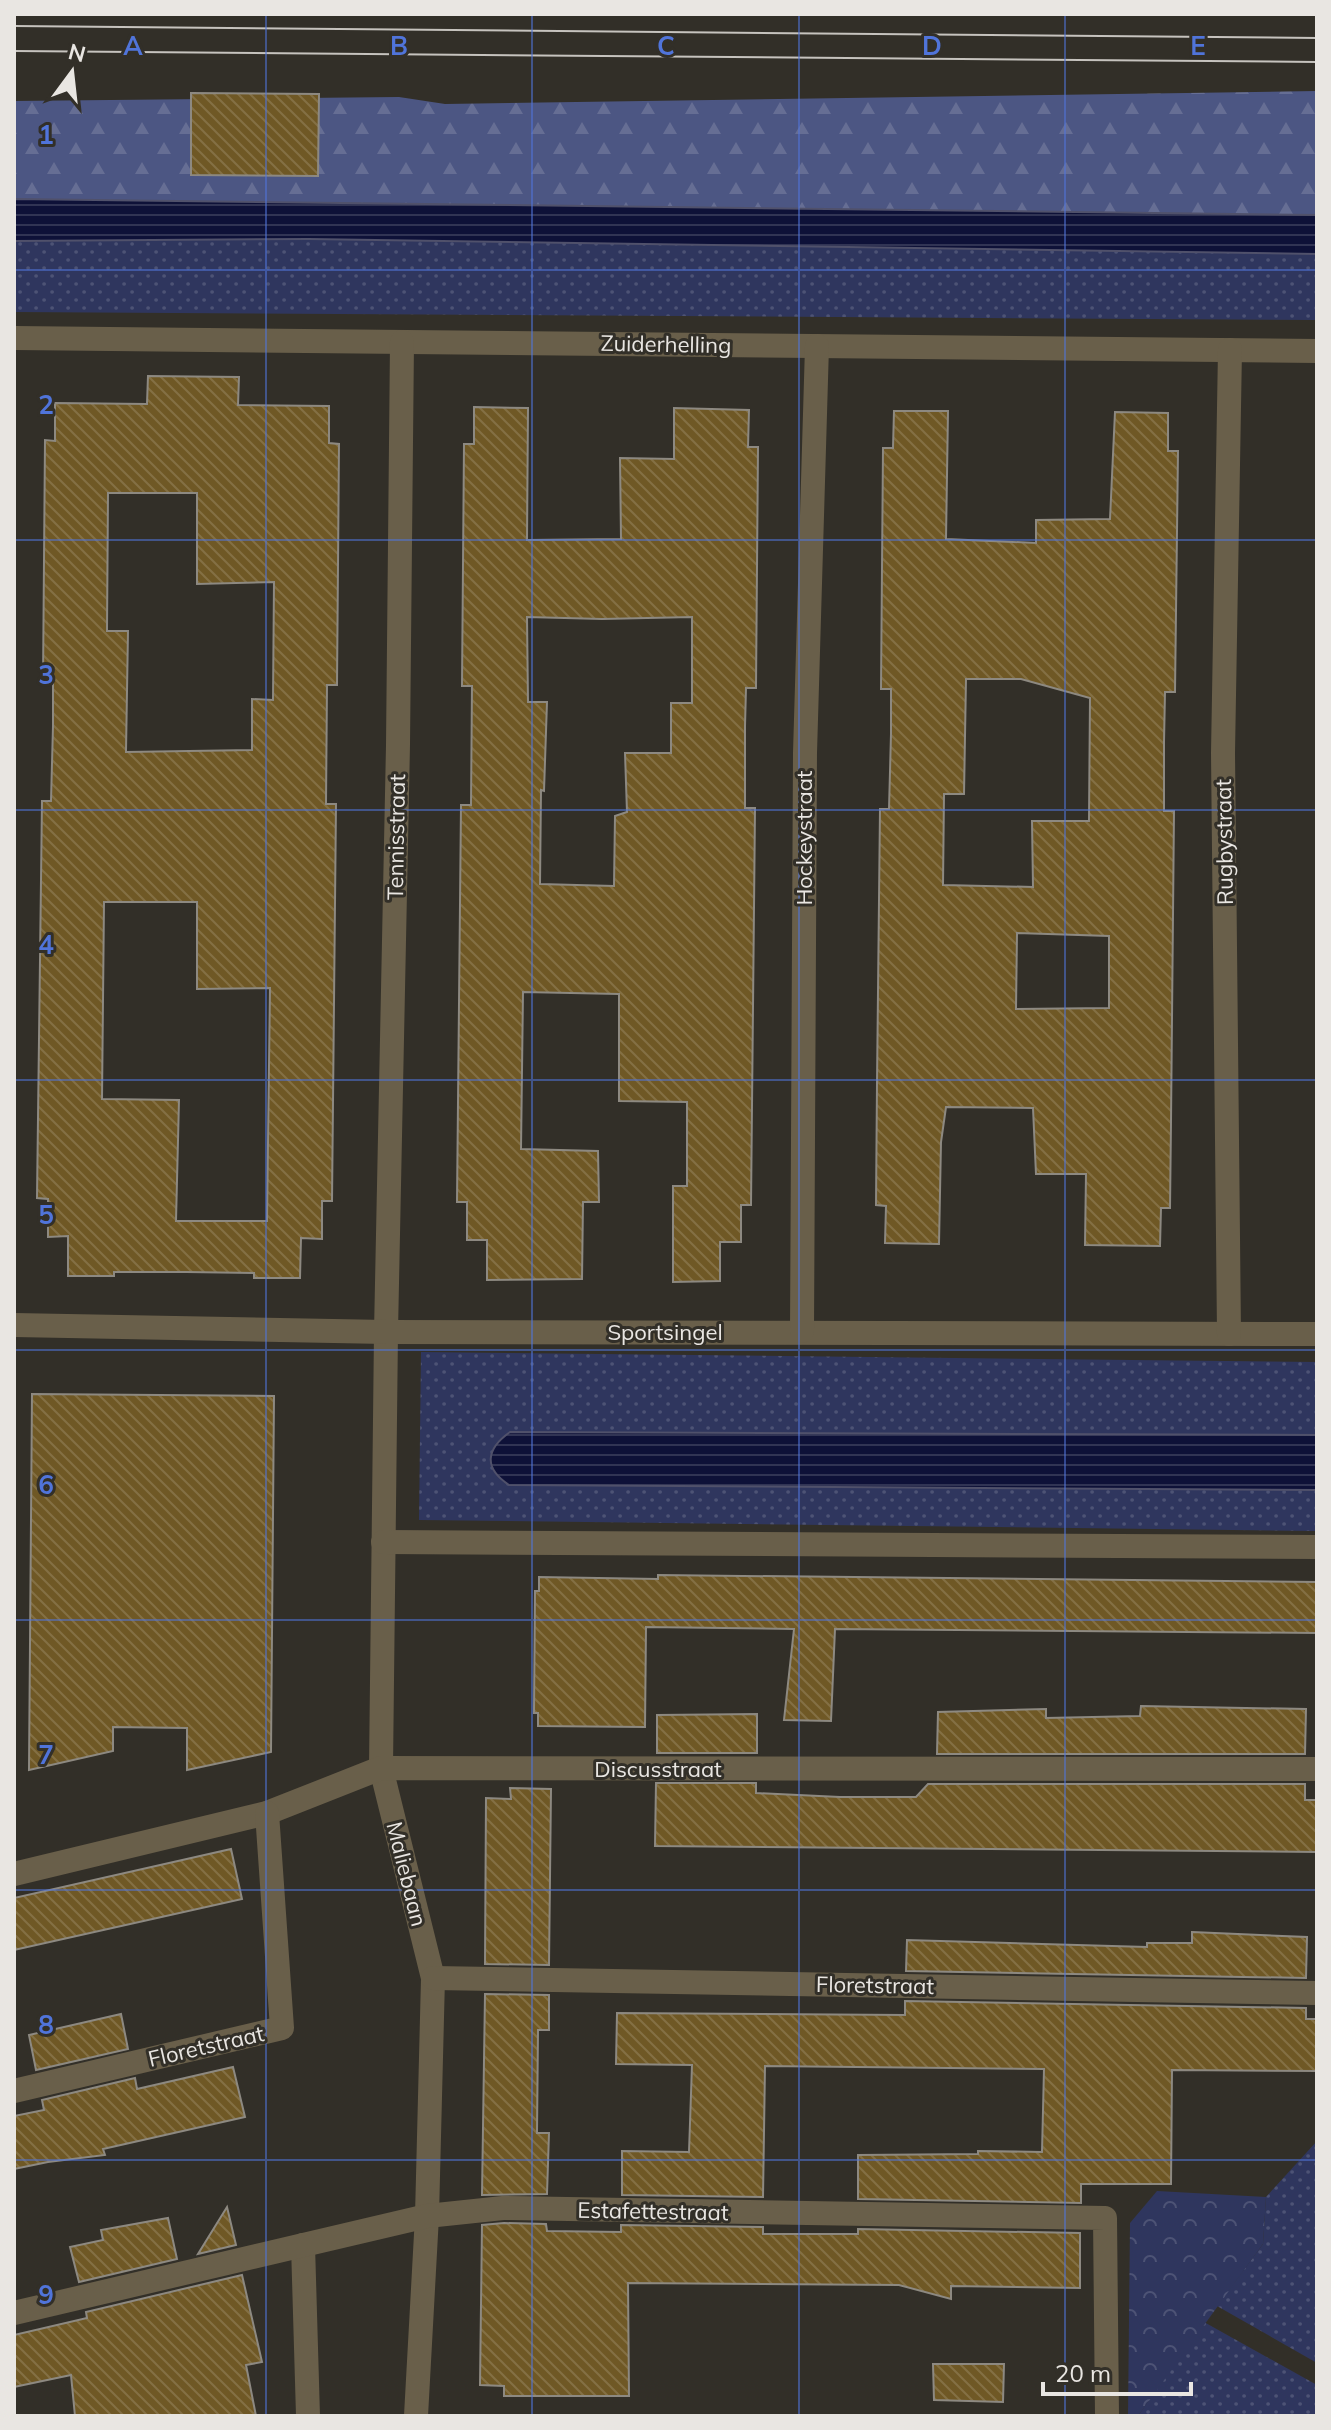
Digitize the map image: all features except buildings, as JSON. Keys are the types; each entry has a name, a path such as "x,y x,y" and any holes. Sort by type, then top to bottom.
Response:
{"street":[{"name":"Zuiderhelling","path":"14,338 1317,351"},
{"name":"Tennisstraat","path":"386,1332 398,761 402,342"},
{"name":"Hockeystraat","path":"802,1331 805,753 817,346"},
{"name":"Rugbystraat","path":"1229,1334 1223,753 1230,350"},
{"name":"Sportsingel","path":"14,1325 386,1332 1317,1334"},
{"name":"Maliebaan","path":"386,1332 381,1768 433,1978 427,2216 416,2416"},
{"path":"383,1542 1317,1547"},
{"name":"Discusstraat","path":"14,1874 267,1813 381,1768 1317,1769"},
{"name":"Floretstraat","path":"14,2091 282,2028 267,1813"},
{"name":"Floretstraat","path":"433,1978 1317,1993"},
{"name":"Estafettestraat","path":"14,2313 427,2216 503,2208 1105,2218 1107,2416"},
{"path":"303,2245 308,2416"}],"green space":[{"path":"1317,91 1317,215 14,199 14,101 399,97 445,104"},
{"path":"309,239 1317,254 1317,320 14,312 14,241"},
{"path":"421,1352 1317,1362 1317,1435 510,1432 509,1485 1317,1490 1317,1531 419,1520"},
{"path":"1317,2141 1317,2363 1217,2306 1263,2244 1266,2197"},
{"path":"1157,2191 1266,2197 1263,2244 1138,2416 1128,2416 1130,2223"},
{"path":"1204,2322 1317,2385 1317,2416 1138,2416"}],"shaded area":[{"path":"14,199 1317,215 1317,254 309,239 14,241"},
{"path":"510,1432 1317,1435 1317,1490 509,1485 495,1472 491,1458 496,1445"}],"tram line":[{"path":"14,26 1317,38"},
{"path":"14,51 1317,62"}]}
